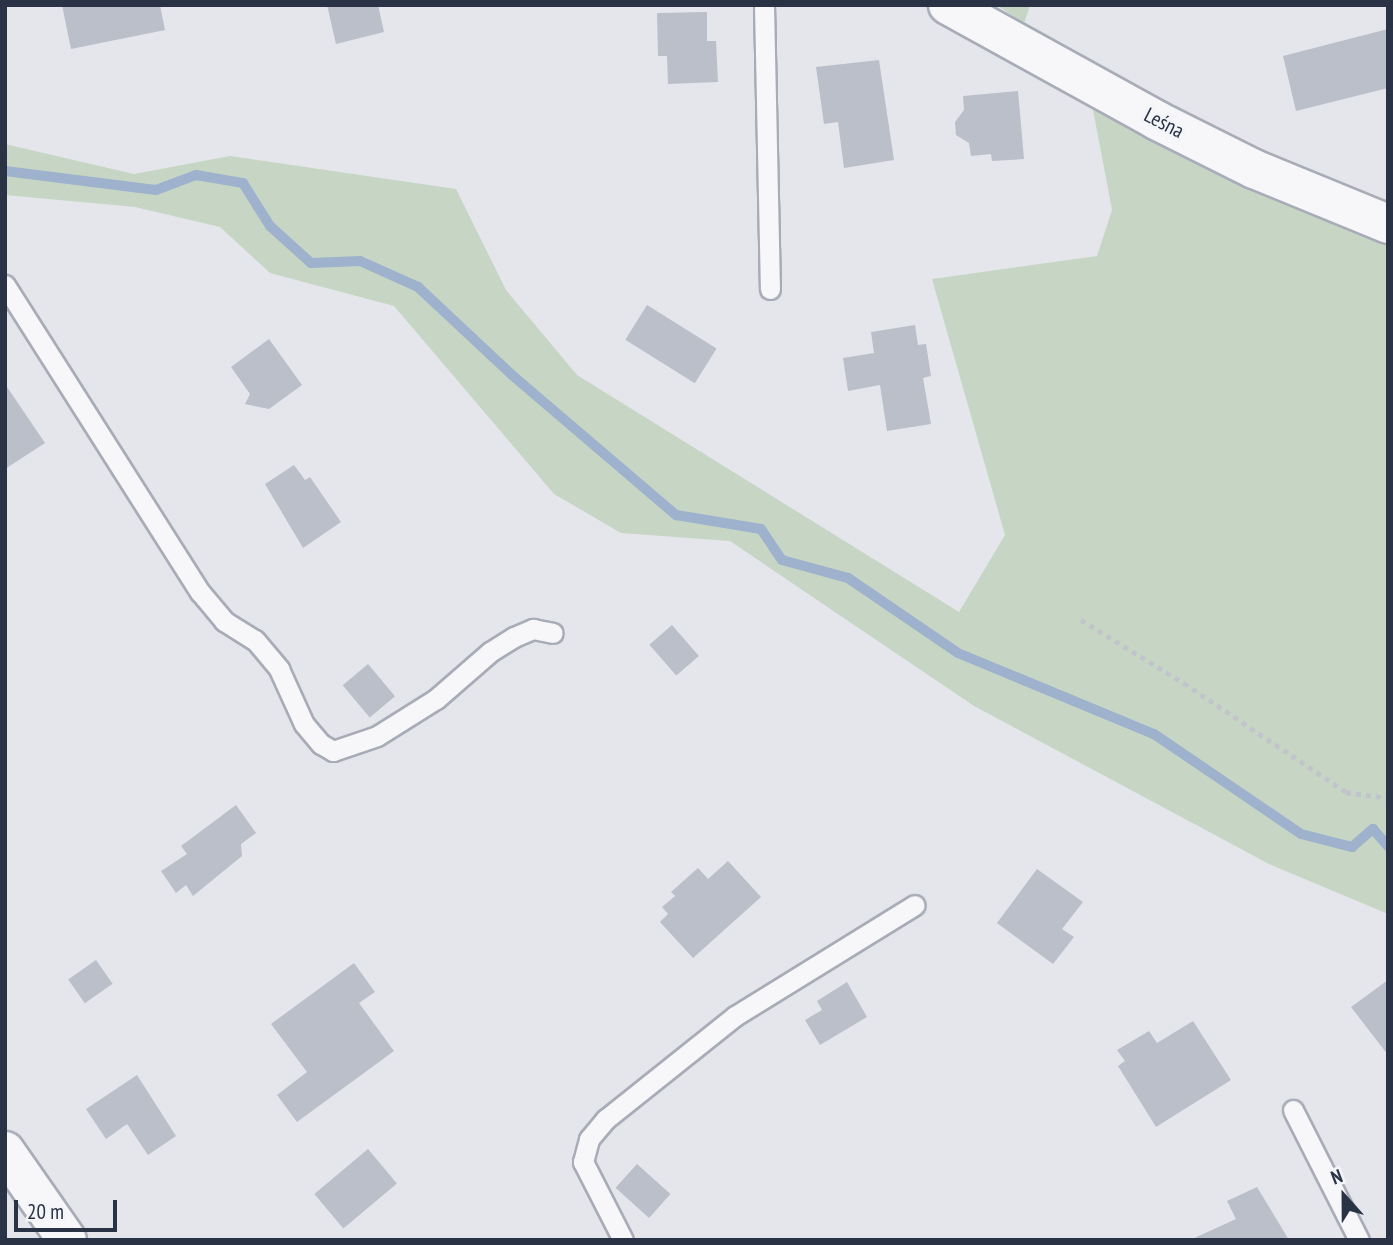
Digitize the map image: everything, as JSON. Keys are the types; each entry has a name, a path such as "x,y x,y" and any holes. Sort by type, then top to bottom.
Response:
{"street":[{"name":"Leśna","path":"948,5 1193,138 1388,224"},
{"path":"5,1151 67,1240"}],"lane":[{"path":"764,5 770,289"},
{"path":"5,285 200,592 223,621 255,640 279,669 304,724 321,744 333,751 377,736 436,699 490,652 514,637 533,629 553,633"},
{"path":"623,1240 583,1162 589,1139 597,1129 735,1016 915,905"},
{"path":"1293,1110 1359,1240"}],"path":[{"path":"1081,620 1184,682 1346,792 1388,798"}],"green space":[{"path":"997,5 1030,5 1024,24"},
{"path":"1090,94 1388,237 1388,914 1269,864 974,706 730,541 621,533 554,494 394,306 270,273 220,227 135,207 5,195 5,144 134,174 230,156 456,189 506,290 577,375 959,612 1005,535 932,279 1097,256 1112,210"}],"building":[{"path":"62,5 160,5 165,30 71,49"},
{"path":"327,5 378,5 384,32 336,44"},
{"path":"707,12 707,41 716,41 718,82 668,84 667,56 658,56 657,13"},
{"path":"1388,29 1388,88 1296,111 1283,56"},
{"path":"879,60 894,160 844,168 838,122 824,124 816,67"},
{"path":"1018,91 1024,159 992,161 991,154 971,156 969,143 956,135 955,122 964,110 963,96"},
{"path":"647,305 717,348 695,383 625,340"},
{"path":"915,325 918,345 926,344 931,376 923,378 931,424 887,431 880,385 848,391 843,358 874,353 871,332"},
{"path":"269,339 302,385 269,409 245,404 250,394 231,367"},
{"path":"5,384 45,443 5,469"},
{"path":"294,465 305,480 310,477 341,522 303,548 265,484"},
{"path":"672,625 699,656 676,676 649,645"},
{"path":"368,664 395,696 370,717 343,685"},
{"path":"236,805 256,833 241,844 242,856 193,896 186,885 176,893 161,871 187,854 181,846"},
{"path":"728,861 761,897 693,958 660,922 668,914 662,907 675,896 671,892 698,868 708,879"},
{"path":"1037,869 1083,902 1062,929 1074,937 1053,964 997,923"},
{"path":"96,960 113,984 85,1003 68,980"},
{"path":"354,963 375,992 359,1003 394,1051 297,1122 277,1095 307,1072 271,1024"},
{"path":"1388,980 1388,1055 1351,1007"},
{"path":"847,982 867,1017 820,1045 805,1020 822,1010 817,1001"},
{"path":"1193,1021 1231,1080 1156,1127 1118,1066 1125,1061 1117,1050 1149,1031 1157,1043"},
{"path":"137,1075 176,1136 148,1155 127,1124 106,1139 86,1109"},
{"path":"368,1149 397,1183 343,1228 314,1194"},
{"path":"637,1164 670,1194 649,1218 616,1188"},
{"path":"1257,1187 1289,1240 1190,1240 1236,1219 1227,1201"}],"waterway":[{"path":"5,171 156,190 196,175 243,183 270,226 311,263 360,261 418,287 512,375 676,515 761,529 782,560 848,578 958,653 1154,734 1301,834 1352,847 1373,829 1388,846"}]}
